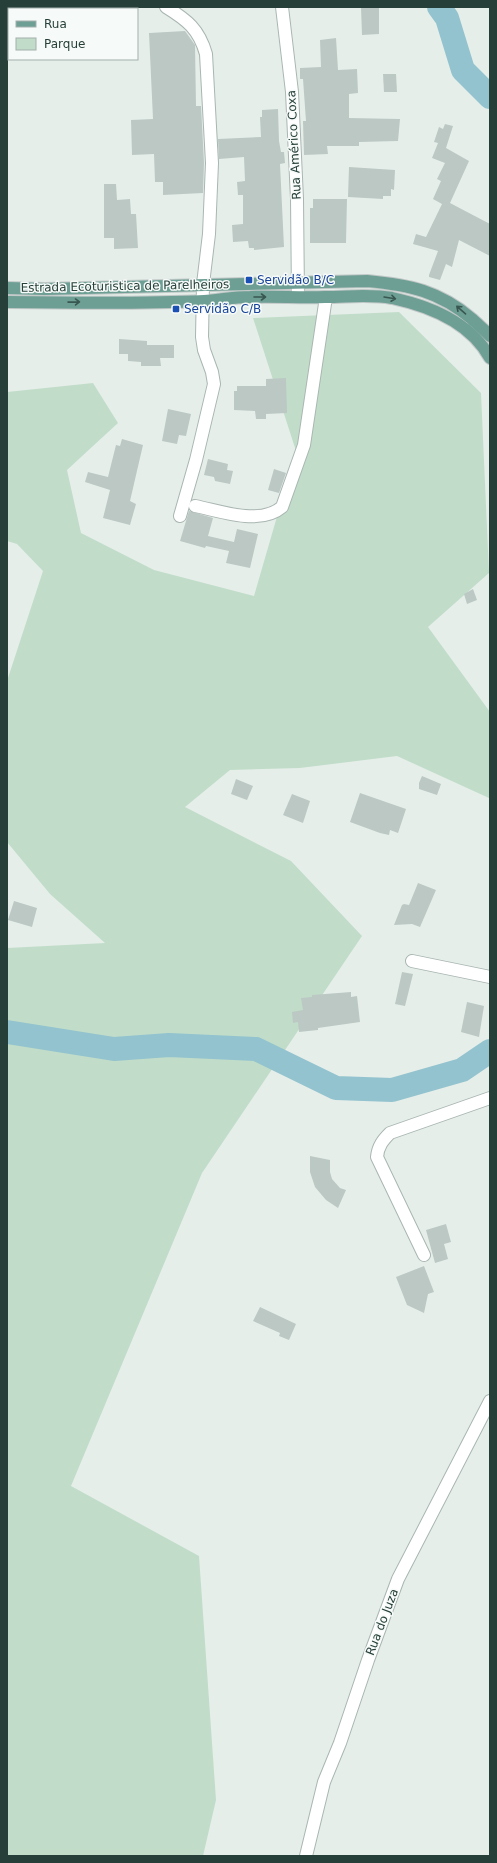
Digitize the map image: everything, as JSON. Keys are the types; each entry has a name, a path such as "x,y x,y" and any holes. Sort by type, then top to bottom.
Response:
{"main road":[{"name":"Estrada Ecoturistica de Parelheiros","path":"7,288 45,289 203,284 299,284 367,281 394,284 431,292 456,306 490,336"},
{"path":"44,303 45,289"},
{"name":"Estrada Ecoturistica de Parelheiros","path":"7,302 204,301 249,297 326,297 360,295 391,298 425,307 448,318 467,332 487,352 490,358"}],"street":[{"path":"166,7 183,17 202,40 206,54 212,162 209,234 203,284 204,301 202,337 204,350 212,372 214,384 196,460 180,516"},
{"name":"Rua Américo Coxa","path":"282,7 292,92 299,284 298,297"},
{"path":"195,506 254,518 274,514 282,507 304,445 326,297"},
{"path":"412,961 490,977"},
{"path":"424,1255 377,1157 378,1149 382,1141 390,1133 490,1098"},
{"name":"Rua do Juza","path":"306,1856 324,1782 340,1743 368,1660 398,1579 490,1401"}],"green space":[{"path":"399,312 481,393 489,573 428,627 490,712 490,795 489,798 397,756 300,768 230,770 185,807 291,861 362,936 202,1173 71,1486 199,1556 216,1800 203,1856 7,1856 7,948 105,943 50,894 7,842 7,681 43,571 17,544 7,541 7,392 93,383 118,423 67,470 81,533 154,570 254,596 296,451 253,318"}],"building":[{"path":"361,7 379,7 379,34 362,35"},
{"path":"185,31 195,45 196,106 201,106 204,163 203,193 163,195 163,182 155,182 154,154 132,155 131,120 153,119 149,33"},
{"path":"336,38 338,70 357,69 358,93 349,94 349,118 400,119 398,141 359,142 359,146 327,146 328,154 304,155 303,121 306,121 303,79 300,79 300,68 321,67 320,40"},
{"path":"383,74 396,74 397,92 384,92"},
{"path":"278,109 279,141 281,152 284,152 285,163 280,164 284,247 254,250 254,248 249,248 248,241 233,242 232,225 243,224 243,195 238,195 237,182 245,181 244,157 219,159 218,139 261,137 260,117 262,117 262,110"},
{"path":"445,124 453,126 446,148 469,161 450,203 490,224 490,256 459,240 452,267 446,264 440,280 429,277 438,251 413,244 416,234 426,237 442,204 433,199 441,181 437,179 445,163 432,158 438,143 434,142 439,127 443,129"},
{"path":"349,167 395,170 394,190 391,189 391,196 383,196 383,199 348,197"},
{"path":"104,184 116,184 117,200 130,199 131,214 136,214 138,248 114,249 114,238 104,238"},
{"path":"313,199 347,199 346,243 310,243 310,208 313,208"},
{"path":"119,339 147,341 147,345 174,345 174,358 160,358 161,366 141,366 141,362 128,361 128,354 119,354"},
{"path":"286,378 287,413 266,414 266,419 256,419 255,411 234,410 234,391 237,391 237,386 266,386 266,379"},
{"path":"168,409 191,414 186,436 179,435 177,444 162,441"},
{"path":"122,439 143,445 130,501 136,504 130,525 103,518 110,490 85,482 88,472 108,477 116,445 120,446"},
{"path":"208,459 228,464 227,470 233,471 230,484 215,481 214,477 204,475"},
{"path":"274,469 286,473 279,493 268,490"},
{"path":"189,511 213,518 208,536 234,542 237,529 258,534 250,568 226,563 229,551 206,546 205,548 180,541"},
{"path":"473,589 477,600 467,604 464,594"},
{"path":"422,776 441,784 437,795 419,789 419,783"},
{"path":"236,779 253,786 247,800 231,794"},
{"path":"360,793 406,809 398,833 390,830 389,835 380,833 350,822"},
{"path":"292,794 310,801 303,823 283,815"},
{"path":"418,883 436,890 420,927 412,924 394,925 402,905 409,905"},
{"path":"14,901 37,908 32,927 8,920"},
{"path":"402,972 413,974 405,1006 395,1004"},
{"path":"351,992 351,997 357,996 360,1022 299,1032 298,1022 293,1023 292,1012 303,1010 301,998 312,997 312,995"},
{"path":"467,1002 484,1006 479,1037 461,1032"},
{"path":"310,1156 330,1160 330,1172 332,1179 340,1188 346,1190 338,1208 326,1200 315,1187 310,1172"},
{"path":"446,1224 451,1242 444,1244 448,1259 435,1263 426,1230"},
{"path":"424,1266 434,1292 428,1294 424,1313 407,1305 396,1277"},
{"path":"260,1307 296,1324 289,1340 279,1336 280,1333 253,1321"}],"waterway":[{"path":"439,7 447,18 463,70 490,97"},
{"path":"7,1032 114,1049 169,1045 256,1049 336,1088 392,1090 462,1070 490,1051"}],"place":[{"name":"Servidão B/C","path":"249,280"},
{"name":"Servidão C/B","path":"176,309"}]}
